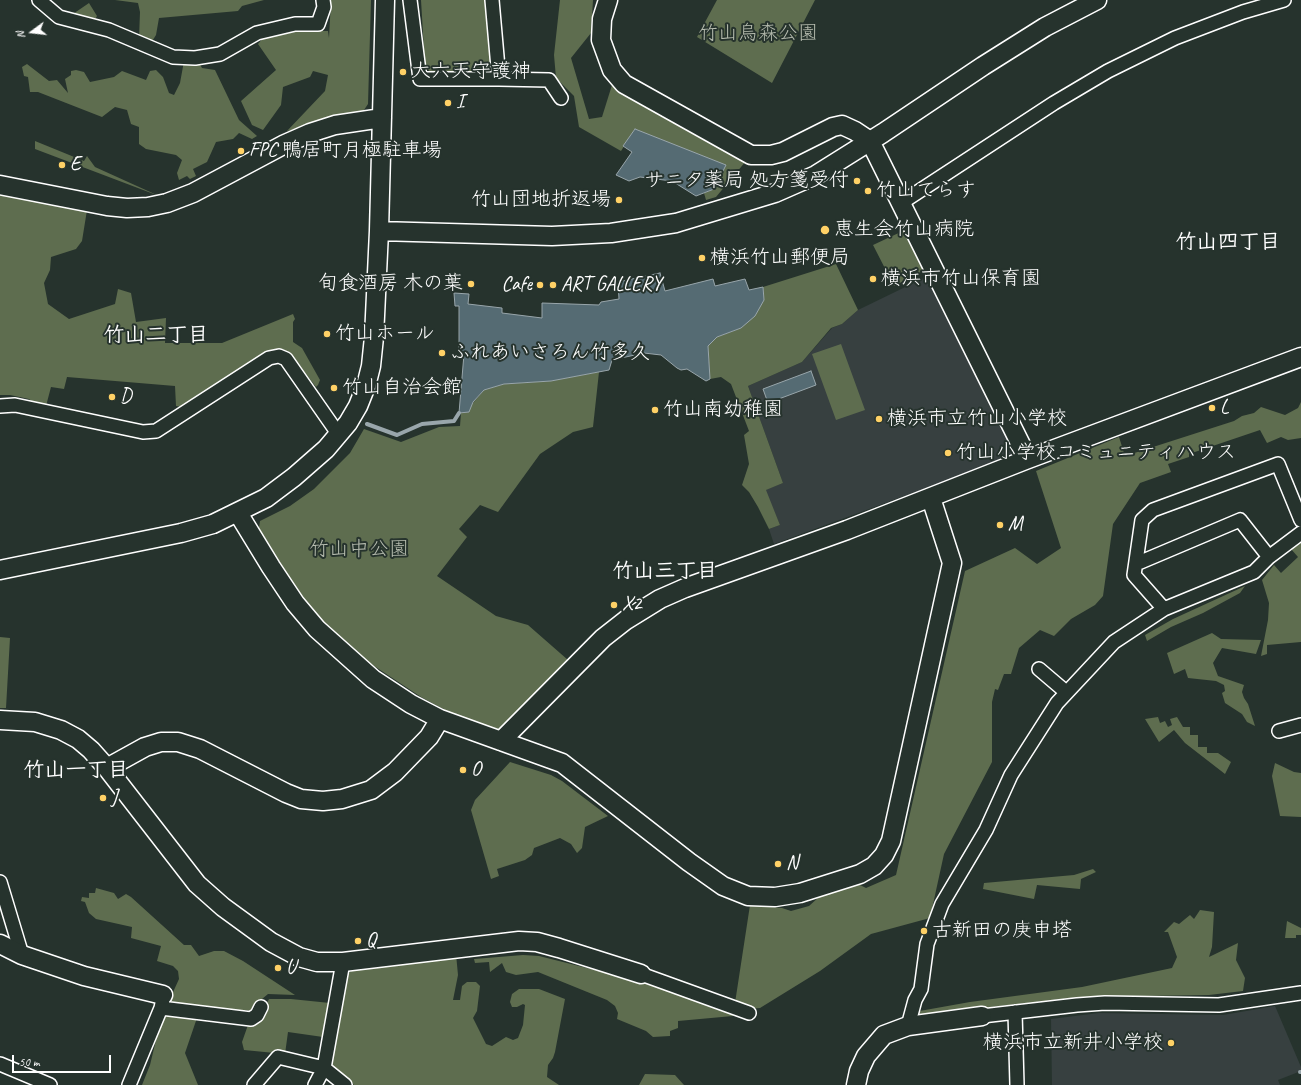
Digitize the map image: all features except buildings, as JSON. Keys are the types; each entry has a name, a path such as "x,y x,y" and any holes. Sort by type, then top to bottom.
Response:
{"street":[{"path":"39,0 59,16 109,30 173,57 196,58 220,54 256,33 295,24 318,24 324,7 323,0"},
{"path":"0,570 181,533 213,524 238,513 266,498 318,457 339,434 358,406 371,366 379,231 385,0"},
{"path":"410,0 420,79 549,80 561,98"},
{"path":"492,0 499,79"},
{"path":"608,0 602,19 601,40 611,68 624,84 751,155 771,155 783,152 833,127 842,126 856,131 870,141 1028,459"},
{"path":"379,231 552,236 643,230 676,223 775,193 816,175 1045,27 1097,0"},
{"path":"901,203 1054,102 1108,71 1175,38 1243,12 1284,0"},
{"path":"0,185 107,206 127,208 148,207 167,203 193,193 285,144 310,133 335,125 382,118"},
{"path":"0,406 15,405 144,432 156,431 269,358 279,356 286,359 339,434"},
{"path":"501,741 603,638 648,606 685,588 931,498 1028,459 1301,357"},
{"path":"1164,609 1134,575 1142,520 1153,510 1278,464 1301,520"},
{"path":"238,513 271,568 295,603 317,629 373,679 411,704 440,719 562,763 689,862 723,886 748,896 775,897 800,893 860,874 874,866 884,855 891,841 952,563 931,498"},
{"path":"1136,564 1240,520 1269,557"},
{"path":"908,1026 914,1000 921,988 927,944 942,904 986,830 1015,770 1044,721 1066,692 1114,642 1164,609 1254,572 1269,557 1301,533"},
{"path":"1039,669 1066,692"},
{"path":"107,768 145,747 161,742 178,742 200,749 286,793 301,799 323,801 342,799 371,790 395,772 429,737 440,719"},
{"path":"0,720 35,722 61,730 78,739 92,750 197,884 223,907 289,953 317,962 343,962 519,941 537,942 641,974 748,1013"},
{"path":"1279,731 1301,725"},
{"path":"0,882 22,955"},
{"path":"0,944 22,955 162,1002 251,1019 257,1015 261,1007"},
{"path":"315,1085 324,1068 343,962"},
{"path":"856,1085 862,1064 874,1044 884,1035 908,1026 1015,1012 1105,1003 1218,1005 1301,992"},
{"path":"129,1085 162,1002"},
{"path":"1015,1012 1018,1085"},
{"path":"254,1085 278,1057 324,1068 344,1085"},
{"path":"0,1064 50,1085"},
{"path":"15,1070 19,1085"}],"shaded area":[{"name":"横浜市立竹山小学校","path":"928,276 1015,452 1013,456 774,544 769,529 780,525 765,490 783,483 748,386 802,362 832,328 842,324 858,310"},
{"name":"横浜市立新井小学校","path":"1275,1006 1301,1067 1301,1071 1278,1080 1280,1085 1052,1085 1051,1019 1099,1013 1223,1015"}],"green space":[{"path":"115,0 264,0 242,6 238,11 159,18 156,35 151,43 139,39 140,12 138,3"},
{"path":"331,0 371,0 368,104 360,116 287,131 325,91 328,75 313,71 310,77 283,87 281,105 263,130 252,125 241,101 276,70 258,44 262,39 299,31 328,31 329,38"},
{"path":"421,0 486,0 491,64 490,69 482,74 433,74 425,67"},
{"path":"560,0 593,0 591,33 571,58 589,119 602,117 612,85 746,161 716,197 706,200 704,193 714,189 635,129 621,151 579,127 574,96 556,78 554,55"},
{"name":"竹山烏森公園","path":"717,0 815,0 772,83 697,37"},
{"path":"89,3 97,16 94,21 70,16"},
{"path":"184,61 198,61 202,68 215,70 239,120 257,136 252,139 239,133 233,139 216,142 207,162 193,169 196,176 190,179 187,176 179,180 177,173 182,160 176,155 146,149 139,144 139,127 131,124 127,110 115,107 102,117 38,92 30,92 28,77 24,76 22,67 27,64 49,81 57,80 68,93 65,79 71,75 71,71 76,70 84,72 90,82 114,77 122,71 146,80 150,71 156,70 163,77 169,93 174,95 180,83"},
{"path":"35,141 84,161 87,156 95,167 159,196 35,149"},
{"path":"0,194 87,210 82,241 76,249 51,257 50,270 44,283 48,304 69,319 115,304 118,289 131,293 136,322 166,318 165,343 222,343 293,314 295,319 293,322 293,342 302,348 320,380 318,385 316,387 291,355 285,350 279,349 271,352 183,407 176,406 175,386 67,377 64,389 51,387 46,406 35,404 29,399 10,395 0,395"},
{"path":"905,230 925,270 894,286 873,245"},
{"path":"836,264 858,310 842,324 831,328 802,362 748,386 783,483 766,490 780,525 769,529 749,492 742,485 749,464 744,435 749,431 731,384 721,377 710,379 708,346 717,337 741,328 764,300 763,287"},
{"path":"841,344 865,410 836,420 812,354"},
{"name":"竹山中公園","path":"599,372 593,427 573,432 540,454 498,512 480,505 459,529 467,537 437,576 496,616 528,625 568,660 502,733 458,717 421,697 359,656 327,626 299,594 259,528 260,521 290,506 314,489 350,453 364,429 401,442 439,427 460,426 461,413 469,411 472,404 484,390 504,384 550,381"},
{"path":"1301,402 1301,438 1288,440 1281,437 1267,443 1260,430 1189,454 1189,457 1168,464 1171,472 1140,483 1113,524 1103,596 1095,605 1071,619 1054,636 1040,630 1019,648 1011,674 1004,674 998,690 995,689 992,702 992,762 944,854 930,918 871,934 820,971 760,1008 748,1009 735,1003 750,905 782,908 791,911 809,906 820,896 858,884 866,888 896,875 965,571 1015,548 1037,564 1061,548 1036,471 1119,437 1125,456 1234,421 1242,416 1254,413 1261,407 1285,415 1298,408"},
{"path":"1301,541 1301,642 1267,645 1267,654 1261,656 1268,620 1269,603 1262,580 1274,565 1281,573 1298,557 1291,549"},
{"path":"1245,586 1240,593 1203,613 1171,627 1147,641 1145,635 1173,619"},
{"path":"1212,633 1221,639 1261,640 1256,654 1222,648 1213,663 1218,676 1244,685 1242,692 1248,704 1255,726 1247,722 1242,714 1225,703 1222,693 1225,691 1224,685 1216,681 1188,678 1185,669 1174,674 1167,653"},
{"path":"0,637 10,638 6,708 0,708"},
{"path":"1158,717 1160,723 1165,721 1168,727 1172,725 1170,719 1177,717 1183,727 1190,727 1190,735 1198,735 1198,747 1207,747 1207,753 1218,753 1231,762 1225,774 1185,743 1174,730 1159,742 1145,719"},
{"path":"510,762 551,775 562,781 608,816 585,827 582,848 577,853 571,844 560,838 534,848 532,855 525,860 497,869 499,876 491,879 471,810 475,800"},
{"path":"1275,763 1294,772 1301,773 1301,817 1280,816 1272,776"},
{"path":"1093,869 1096,872 1081,879 1080,889 1037,885 1034,899 983,889 984,883 1074,875"},
{"path":"96,888 114,893 118,899 126,894 131,897 184,945 191,945 199,956 214,951 224,951 243,961 295,995 268,994 262,999 254,1013 246,1010 231,1013 169,1005 169,1001 179,979 178,971 173,966 157,961 161,946 131,938 132,927 96,919 89,913 85,902 81,901 82,897 89,898 89,893 95,893"},
{"path":"1200,910 1214,912 1212,947 1209,957 1238,943 1236,960 1245,978 1243,991 1209,995 1082,997 964,1010 917,1018 914,1012 970,1002 1082,987 1172,968 1177,957 1168,932 1164,932 1174,922 1179,924 1190,915 1194,919"},
{"path":"1287,921 1301,928 1301,935 1296,935 1296,938 1285,938"},
{"path":"456,954 458,975 453,1000 460,1000 462,986 467,982 476,982 480,986 477,1011 473,1018 486,1044 492,1046 506,1037 513,1040 518,1038 523,1025 525,1005 523,1004 517,1007 512,1007 510,1002 512,994 519,989 539,989 565,999 555,1052 548,1065 547,1077 559,1085 354,1085 330,1064 346,976 353,969"},
{"path":"523,955 539,956 599,971 605,970 731,1009 733,1016 678,1021 678,1028 670,1031 670,1036 653,1037 646,1031 617,1019 618,1013 615,1006 607,1000 538,972 516,975 506,972 502,963 490,972 489,962 475,963 474,959"},
{"path":"269,999 291,999 330,1003 323,1037 288,1032 285,1054 244,1050 242,1042 248,1025 259,1018"},
{"path":"163,1011 198,1015 185,1053 198,1085 142,1085 150,1065"},
{"path":"645,1074 675,1075 684,1085 639,1085"}],"water":[{"path":"635,129 726,165 714,189 696,196 672,181 640,177 629,181 616,175 632,152 623,146"},
{"path":"660,273 665,291 713,279 715,286 745,279 749,290 763,287 764,300 755,316 741,328 717,337 708,346 710,379 706,381 687,369 681,370 661,355 644,353 612,360 609,370 551,381 504,384 484,390 473,402 469,412 459,413 464,354 459,353 459,306 455,306 454,293 469,294 468,304 502,308 502,313 542,318 542,303 599,305 601,302 619,299 618,282"},
{"path":"811,371 816,385 768,403 763,389"}],"waterway":[{"path":"367,424 397,435 422,424 454,421 459,413"}],"place":[{"name":"大六天守護神","path":"403,72"},
{"name":"I","path":"448,103"},
{"name":"FPC 鴨居町月極駐車場","path":"241,151"},
{"name":"E","path":"62,165"},
{"name":"サニタ薬局 処方箋受付","path":"857,181"},
{"name":"竹山てらす","path":"868,191"},
{"name":"竹山団地折返場","path":"619,200"},
{"name":"恵生会竹山病院","path":"825,230"},
{"name":"横浜竹山郵便局","path":"702,258"},
{"name":"横浜市竹山保育園","path":"873,279"},
{"name":"旬食酒房 木の葉","path":"471,284"},
{"name":"Cafe","path":"540,285"},
{"name":"ART GALLERY","path":"553,285"},
{"name":"竹山ホール","path":"327,334"},
{"name":"ふれあいさろん竹多久","path":"442,353"},
{"name":"竹山自治会館","path":"334,388"},
{"name":"D","path":"112,397"},
{"name":"L","path":"1212,408"},
{"name":"竹山南幼稚園","path":"655,410"},
{"name":"横浜市立竹山小学校","path":"879,419"},
{"name":"竹山小学校コミュニティハウス","path":"948,453"},
{"name":"M","path":"1000,525"},
{"name":"X2","path":"614,605"},
{"name":"O","path":"463,770"},
{"name":"J","path":"103,798"},
{"name":"N","path":"778,864"},
{"name":"古新田の庚申塔","path":"924,931"},
{"name":"Q","path":"358,941"},
{"name":"U","path":"278,968"},
{"name":"横浜市立新井小学校","path":"1171,1043"}],"district":[{"name":"竹山四丁目","path":"1228,242"},
{"name":"竹山二丁目","path":"156,335"},
{"name":"竹山三丁目","path":"665,571"},
{"name":"竹山一丁目","path":"76,770"}]}
